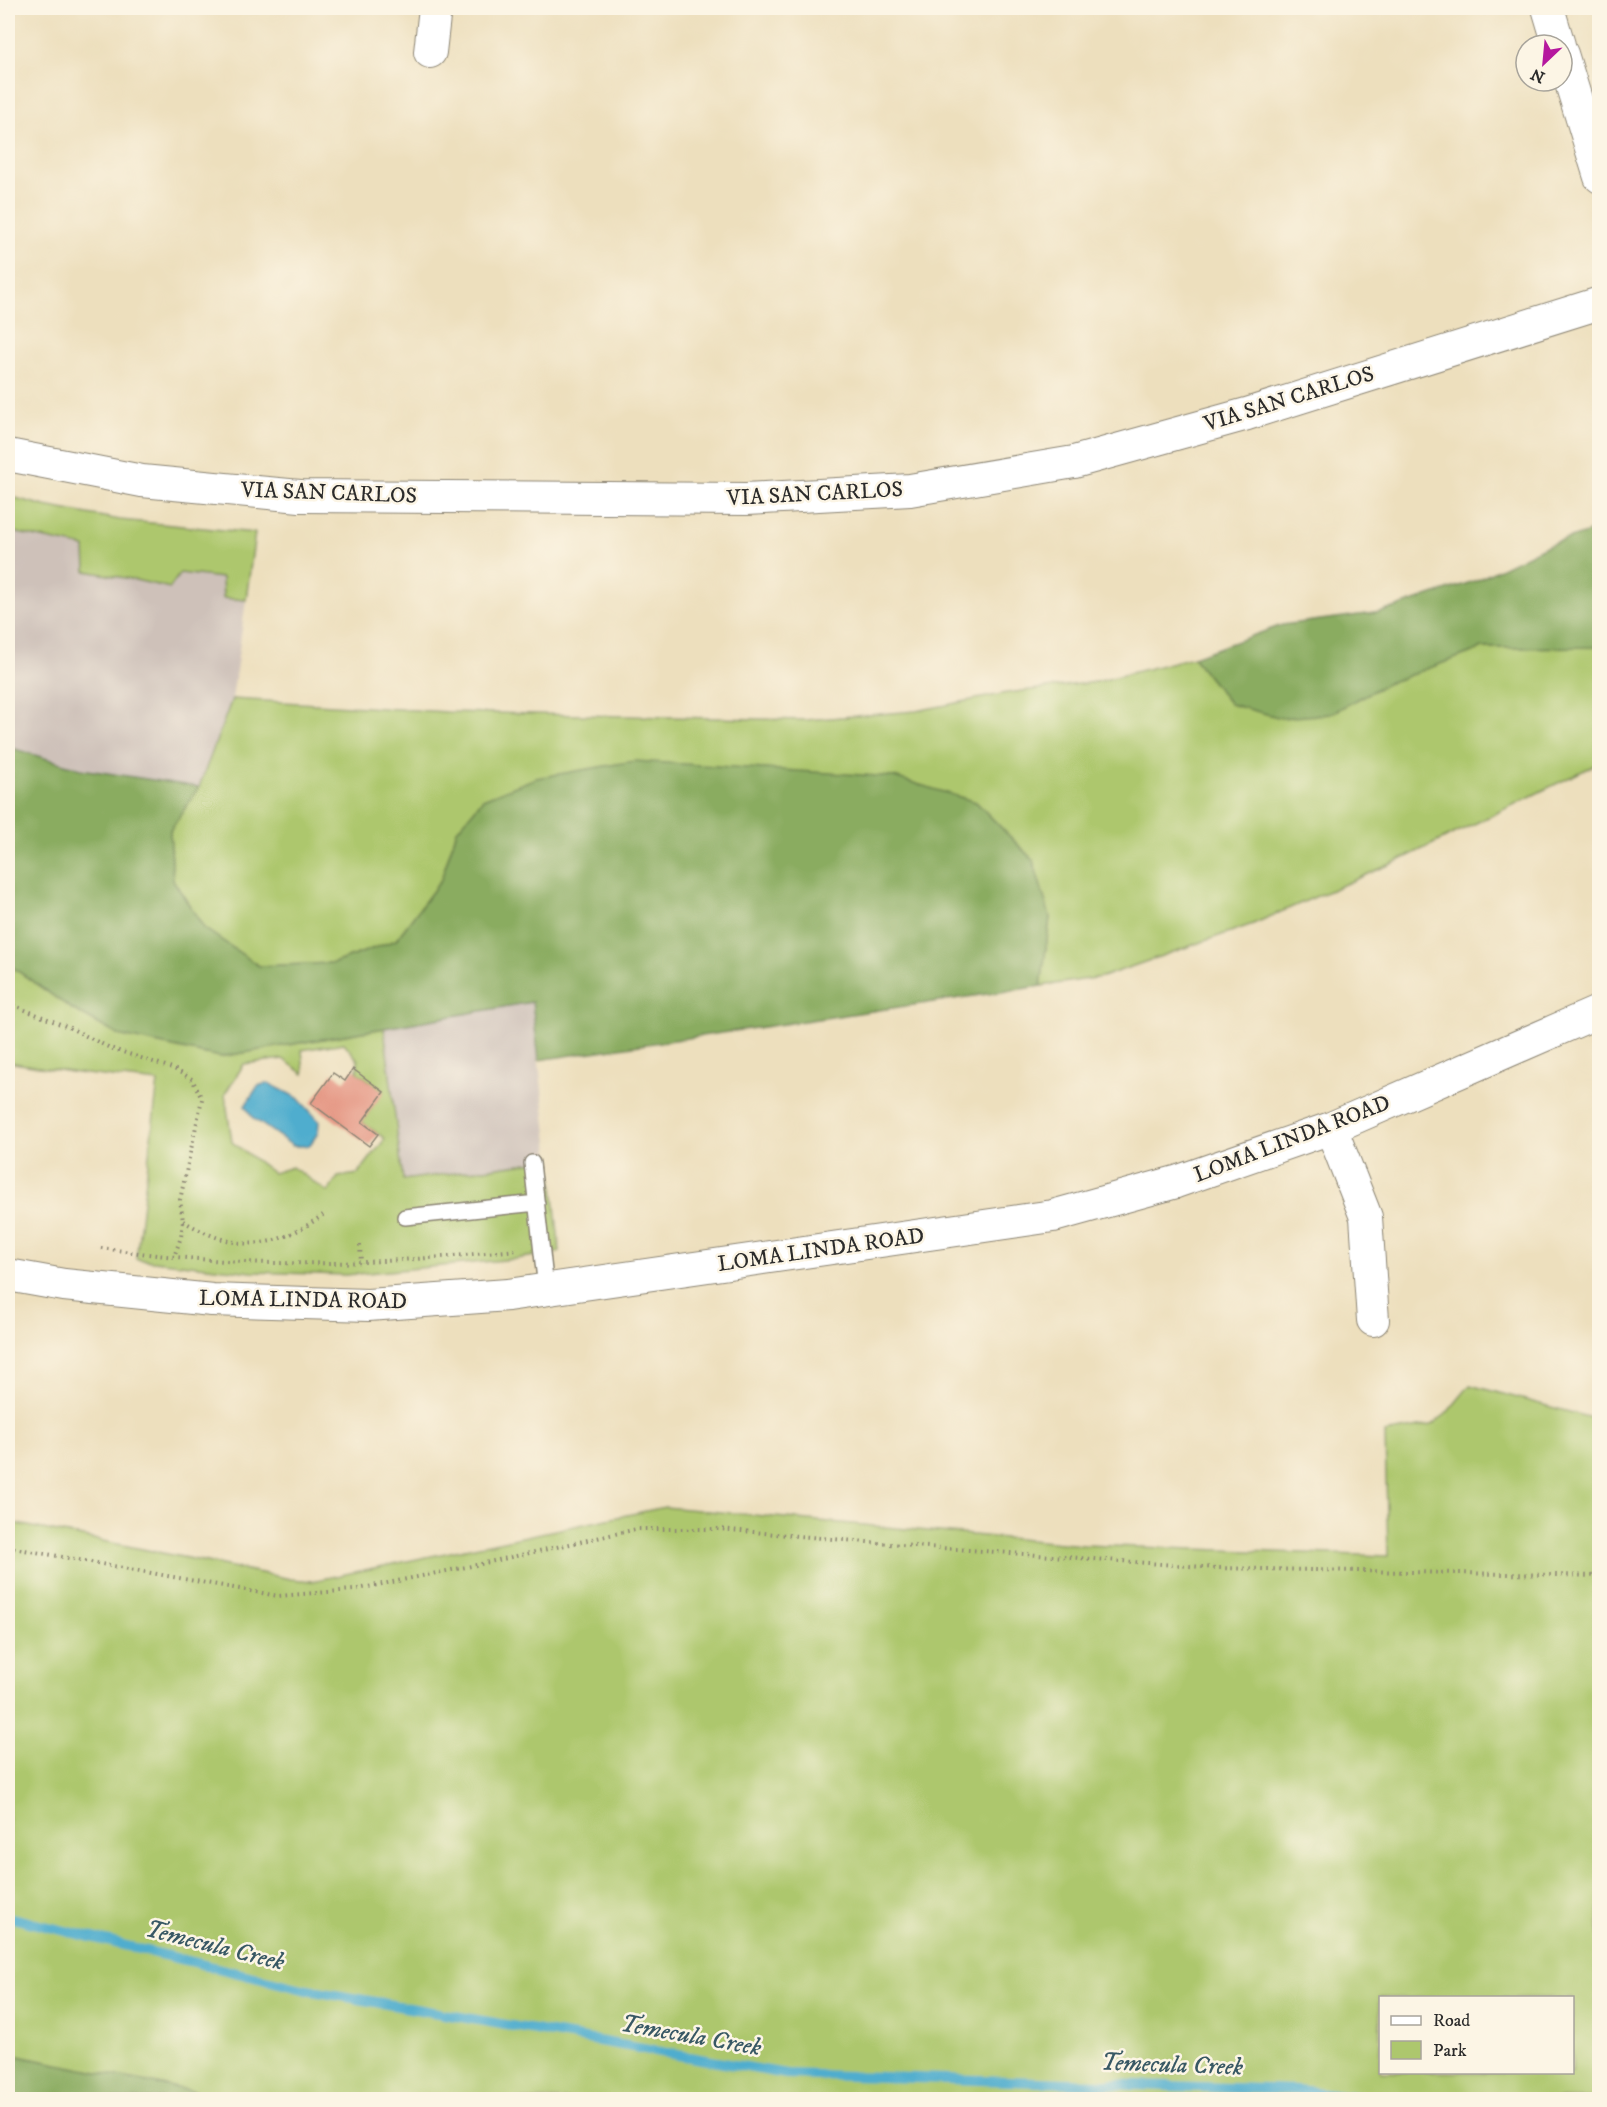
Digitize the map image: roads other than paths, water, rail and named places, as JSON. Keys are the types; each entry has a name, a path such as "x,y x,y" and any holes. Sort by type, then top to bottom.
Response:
{"street":[{"path":"430,52 435,8"},
{"path":"1548,8 1555,33"},
{"path":"1574,93 1599,177"},
{"name":"VIA SAN CARLOS","path":"8,455 142,481 300,496 746,499 910,490 1074,462 1247,414 1599,303"},
{"name":"LOMA LINDA ROAD","path":"8,1275 64,1286 212,1300 368,1305 508,1295 1053,1216 1176,1182 1331,1128 1599,1011"},
{"path":"1331,1128 1366,1217 1373,1320"}],"lane":[{"path":"532,1162 546,1289"},
{"path":"405,1217 537,1203"}],"water":[{"path":"268,1083 298,1098 319,1121 318,1133 309,1146 293,1146 253,1118 245,1106 258,1086"}],"waterway":[{"name":"Temecula Creek","path":"8,1917 307,1990 786,2074 1297,2090 1380,2100"}]}
